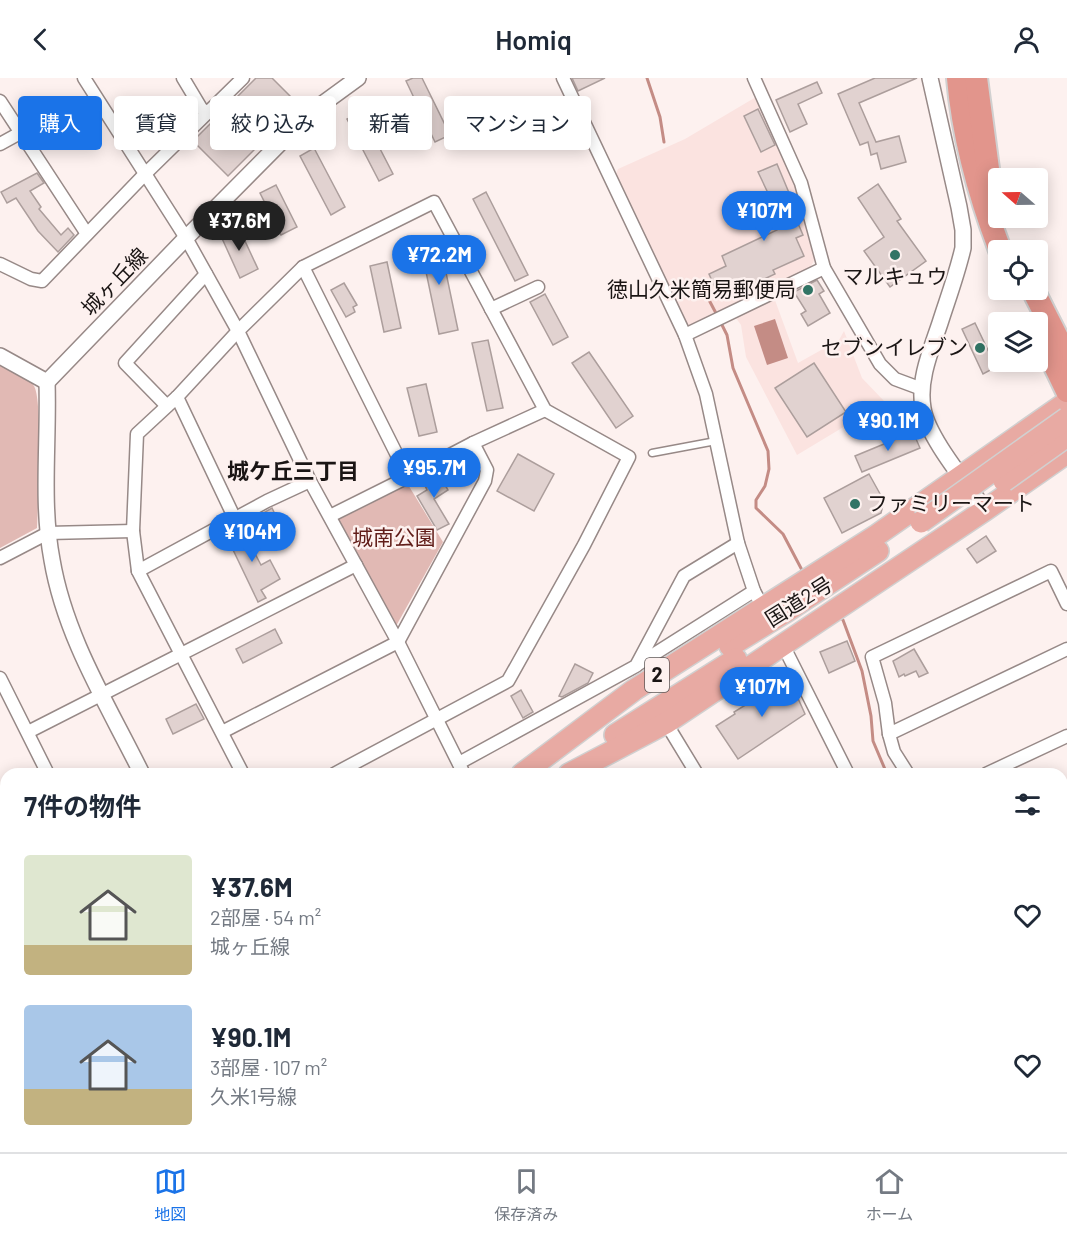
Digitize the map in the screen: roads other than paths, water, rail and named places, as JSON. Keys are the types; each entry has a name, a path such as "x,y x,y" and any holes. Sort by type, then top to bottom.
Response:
{"highway":[{"path":"957,78 972,163 996,240"},
{"path":"976,78 988,171"},
{"path":"1038,300 1067,357"},
{"path":"1048,352 1067,391"},
{"name":"2","path":"580,768 666,723 783,645 823,595 962,477 1067,402"},
{"name":"国道2号","path":"925,527 1067,418"},
{"name":"国道2号","path":"561,768 658,709 823,595 1067,436"},
{"name":"2","path":"531,768 758,600 823,595 985,510 1067,453"},
{"name":"国道2号","path":"533,768 823,595"}],"street":[{"path":"84,78 186,238 238,331 310,481 398,642 461,768"},
{"path":"183,78 201,108 207,113"},
{"path":"0,264 31,279 42,281 145,174 243,78"},
{"name":"城ヶ丘線","path":"47,382 310,113 358,78"},
{"path":"464,768 636,666 758,600 738,543 706,394 685,335 563,78"},
{"path":"754,78 801,183 824,268 880,364 895,380 922,389"},
{"path":"930,78 959,207 963,248 927,364 922,389 922,409 930,428 985,510"},
{"path":"0,101 18,131"},
{"path":"0,144 18,135"},
{"path":"31,150 87,234"},
{"path":"240,768 138,571 134,531 137,434 303,267 434,202 545,410 629,457 584,545 508,681 345,768"},
{"path":"303,267 408,477"},
{"path":"685,335 824,268"},
{"path":"206,274 125,363 172,401 235,519"},
{"path":"491,309 538,287"},
{"path":"0,356 47,382 48,533 59,593 78,645 139,768"},
{"path":"330,516 473,442 545,410"},
{"path":"222,732 398,642 485,481 487,470 473,442"},
{"path":"138,571 267,501 310,481"},
{"path":"0,558 48,533 134,531"},
{"path":"636,666 684,576 738,543"},
{"path":"28,732 356,565"},
{"path":"904,768 894,752 885,703 872,657 1052,571 1067,604"},
{"path":"783,645 845,768"},
{"path":"889,734 1067,649"},
{"path":"0,678 45,768"},
{"path":"666,723 693,768"},
{"path":"999,768 1067,736"}],"lane":[{"path":"652,453 717,441"}],"waterway":[{"path":"647,78 660,117 664,142"},
{"path":"699,281 718,317"},
{"path":"721,323 727,335 733,368 768,451 769,469 765,486 756,500 756,508 783,534 803,572"},
{"path":"840,617 862,671 871,716 873,741 884,768"}],"place":[{"name":"マルキュウ","path":"895,255"},
{"name":"徳山久米簡易郵便局","path":"808,290"},
{"name":"セブンイレブン","path":"980,348"},
{"name":"ファミリーマート","path":"855,504"}],"district":[{"name":"城ケ丘三丁目","path":"293,471"}],"park label":[{"name":"城南公園","path":"394,538"}]}
